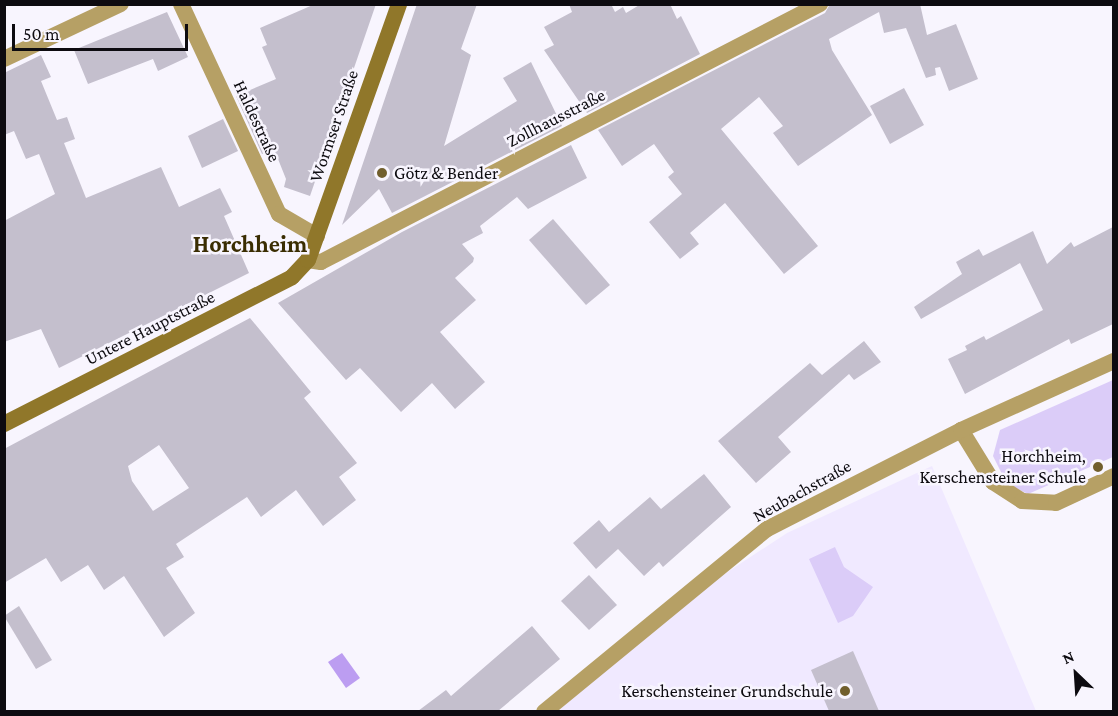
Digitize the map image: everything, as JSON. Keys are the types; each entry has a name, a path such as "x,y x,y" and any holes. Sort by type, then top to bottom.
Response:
{"main road":[{"name":"Wormser Straße","path":"308,260 399,4"},
{"name":"Untere Hauptstraße","path":"4,424 292,278 308,260"}],"street":[{"path":"4,59 121,4"},
{"name":"Haldestraße","path":"181,4 279,214 317,236"},
{"name":"Zollhausstraße","path":"308,260 321,262 820,4"},
{"name":"Neubachstraße","path":"544,711 767,530 961,430 1113,361"},
{"path":"961,430 993,482 1022,501 1056,503 1113,476"}],"shaded area":[{"path":"1113,380 1113,457 1028,494 1007,484 993,456 1000,430"},
{"path":"932,466 1036,711 557,712 685,600 787,533"},
{"path":"835,547 844,567 873,587 853,616 838,623 809,559"},
{"path":"342,653 360,678 346,688 328,662"}],"building":[{"path":"315,4 376,4 310,196 284,187 286,179 274,149 262,154 236,96 276,79 262,47 267,45 260,28"},
{"path":"417,4 477,4 461,49 471,55 444,146 517,101 503,78 531,62 562,126 392,213 379,189 342,225"},
{"path":"569,4 611,4 615,12 623,7 626,13 641,4 670,4 677,19 681,16 700,54 587,113 544,50 554,45 544,27 572,12"},
{"path":"830,4 920,4 927,35 956,24 978,79 949,91 940,67 935,68 936,75 926,78 906,28 884,33 879,12 829,39 832,50 872,115 798,166 773,133 783,126 759,97 721,129 818,246 784,274 725,203 690,233 699,244 680,259 649,222 682,194 668,177 674,172 654,144 622,166 598,130 825,13"},
{"path":"167,12 188,57 158,71 153,59 88,84 74,50"},
{"path":"41,55 51,77 41,81 57,120 67,117 75,139 64,143 86,198 161,167 179,207 220,188 232,212 224,216 249,273 59,368 41,329 4,342 4,221 55,194 39,154 26,159 14,131 4,135 4,73"},
{"path":"904,88 924,125 890,144 870,106"},
{"path":"223,119 238,151 202,168 188,136"},
{"path":"571,145 587,178 528,209 517,197 480,226 483,233 462,244 474,258 473,262 455,278 476,300 440,332 485,382 455,409 432,383 401,412 360,368 346,380 278,303 402,232"},
{"path":"553,219 610,285 586,305 529,240"},
{"path":"1113,227 1113,324 1071,344 1069,339 965,394 948,359 967,350 965,346 984,336 986,340 1043,310 1020,263 921,319 914,307 962,274 956,262 979,249 983,256 1033,231 1047,264 1071,242 1074,247"},
{"path":"250,318 311,392 304,398 357,463 339,477 356,500 323,526 296,490 261,517 247,497 176,544 184,557 166,568 195,613 164,637 124,576 104,590 88,565 61,582 46,558 4,583 4,449","holes":["159,445 189,488 153,511 132,481 128,466"]},
{"path":"864,341 881,362 854,380 849,374 778,437 791,452 756,483 718,441 810,363 822,375"},
{"path":"704,474 731,507 663,567 659,562 644,576 618,549 596,569 573,543 599,520 609,532 650,497 661,509"},
{"path":"589,575 617,605 589,630 561,601"},
{"path":"19,606 52,660 36,669 4,616"},
{"path":"532,626 560,659 498,711 418,711 446,690 451,696"},
{"name":"Kerschensteiner Grundschule","path":"853,651 879,711 829,711 811,670"}],"place":[{"name":"Götz & Bender","path":"382,173"},
{"name":"Horchheim, Kerschensteiner Schule","path":"1098,467"},
{"name":"Kerschensteiner Grundschule","path":"845,691"}],"district":[{"name":"Horchheim","path":"250,244"}]}
